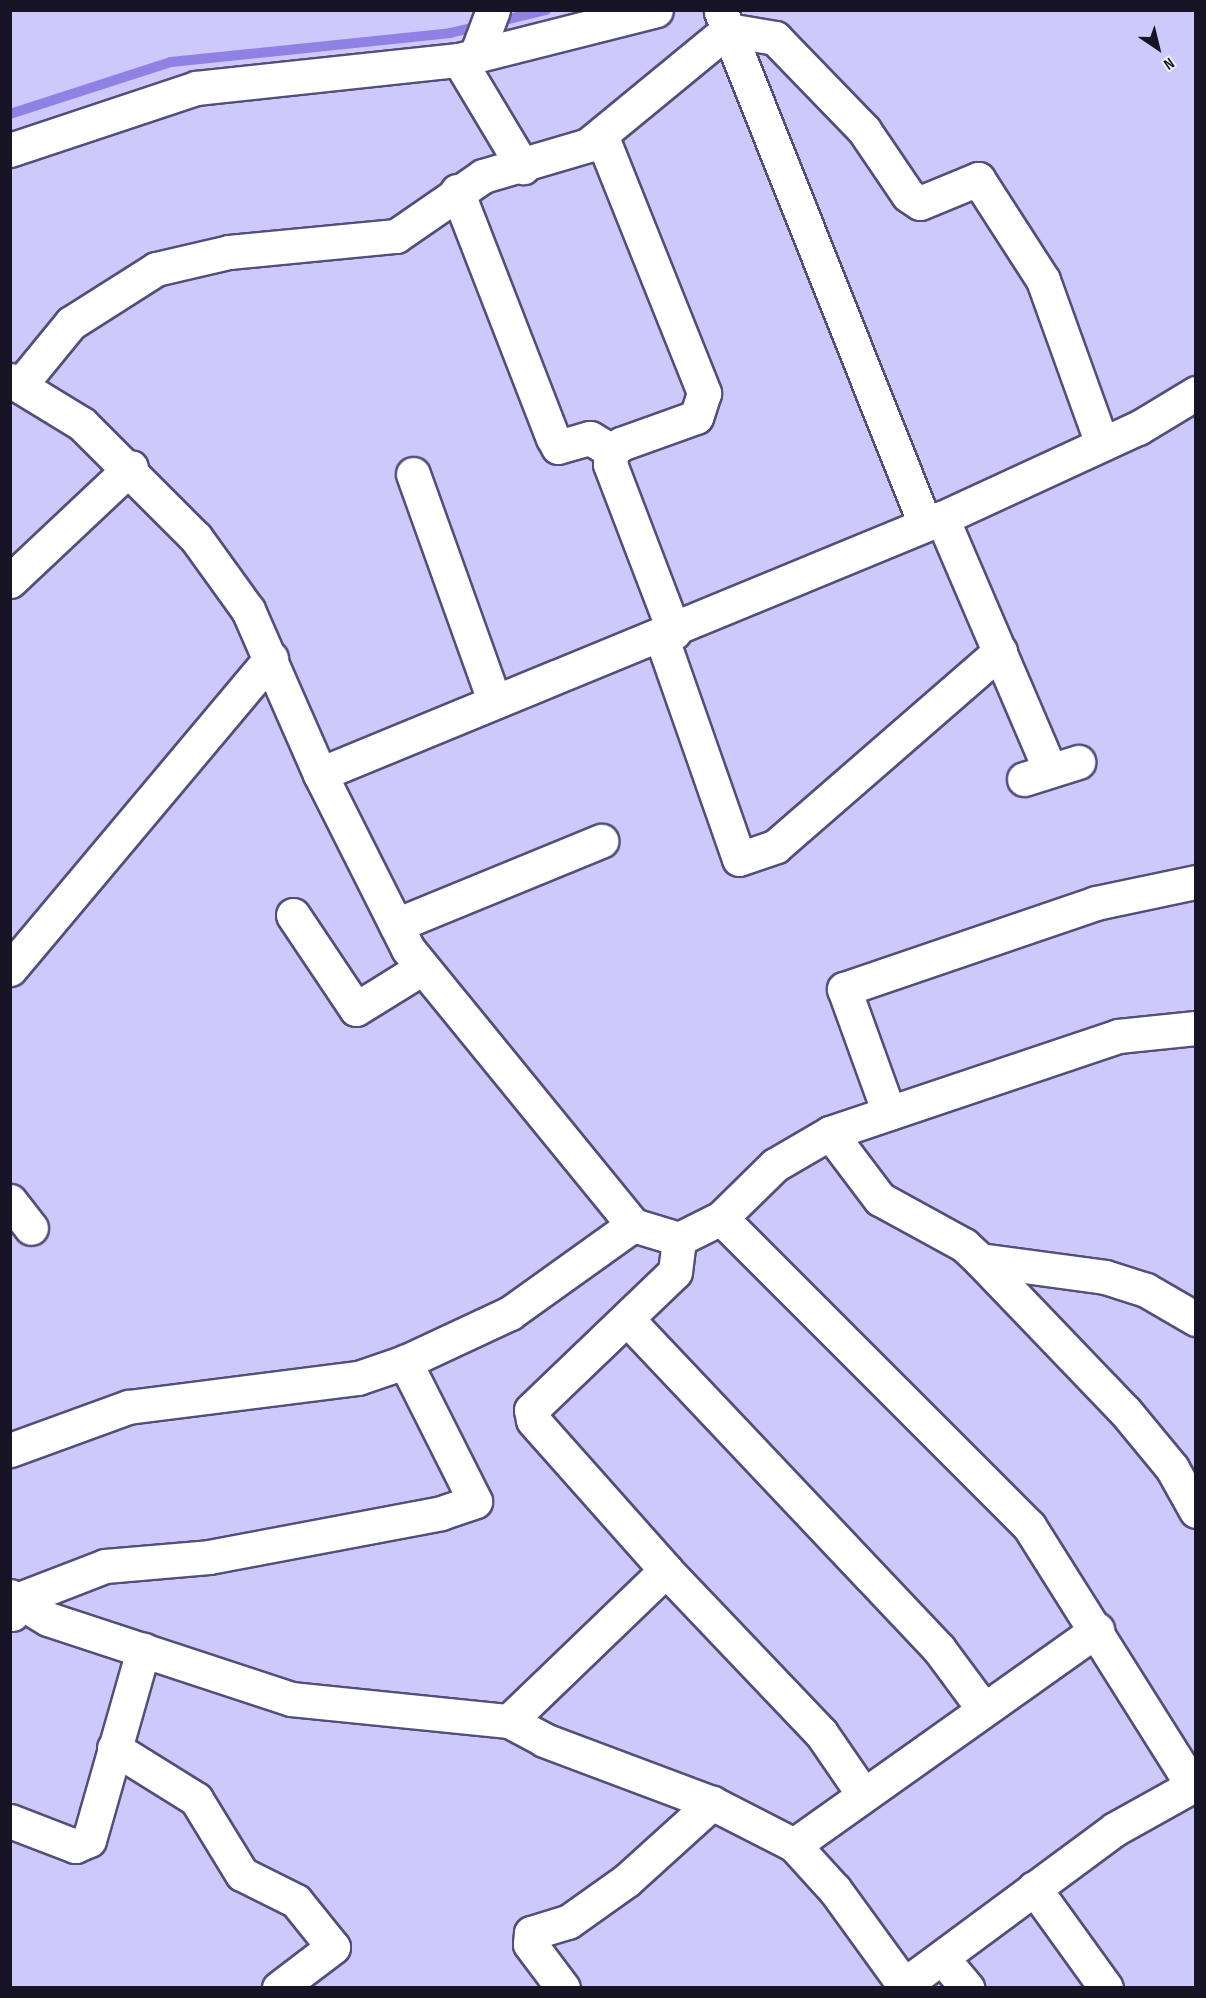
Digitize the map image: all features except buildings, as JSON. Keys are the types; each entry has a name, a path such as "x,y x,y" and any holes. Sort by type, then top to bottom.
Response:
{"street":[{"path":"468,57 493,10"},
{"path":"10,150 196,88 468,57 656,10"},
{"path":"724,20 602,135 575,153 483,176 457,191 396,236 229,252 156,269 71,323 16,382 82,424 130,467 196,538 248,610 320,774 396,925 422,968 633,1226 680,1239 721,1218 775,1165 830,1133 1118,1036 1196,1028"},
{"path":"724,20 775,38 864,130 909,195 920,203 978,179 1043,280 1102,444"},
{"path":"724,20 934,521 1000,651 1050,770"},
{"path":"468,57 523,167"},
{"path":"602,135 704,393 696,417 612,451"},
{"path":"457,191 558,447 590,438 612,451"},
{"path":"320,774 494,700 667,634 934,521 1102,444 1196,393"},
{"path":"612,451 610,464 739,859 777,846 1000,651"},
{"path":"10,581 130,467"},
{"path":"413,474 494,700"},
{"path":"10,969 271,658"},
{"path":"396,925 601,841"},
{"path":"889,1113 844,989 1096,903 1196,882"},
{"path":"293,915 356,1009 422,968"},
{"path":"830,1133 880,1199 964,1245 980,1260 1125,1411 1172,1468 1196,1511"},
{"path":"10,1201 31,1228"},
{"path":"13,1605 48,1619 291,1699 509,1721 544,1740 712,1803 794,1845 835,1890 902,1986 943,1959 1115,1829 1194,1785 1029,1526 721,1218"},
{"path":"10,1450 128,1407 358,1378 405,1362 510,1312 633,1226"},
{"path":"680,1239 675,1272 628,1320 531,1410 533,1420 666,1570 821,1733 863,1794"},
{"path":"980,1260 1105,1277 1146,1290 1196,1319"},
{"path":"628,1320 939,1649 982,1707"},
{"path":"13,1605 105,1566 209,1557 441,1513 475,1501 405,1362"},
{"path":"509,1721 666,1570"},
{"path":"794,1845 982,1707 1097,1630"},
{"path":"10,1821 75,1846 88,1840 143,1650"},
{"path":"114,1748 196,1799 242,1874 296,1901 333,1947 279,1988"},
{"path":"562,1988 530,1944 531,1933 568,1922 627,1880 712,1803"},
{"path":"1034,1888 1106,1988"},
{"path":"943,1959 967,1988"}],"waterway":[{"path":"10,114 171,62 450,33 546,10"}]}
